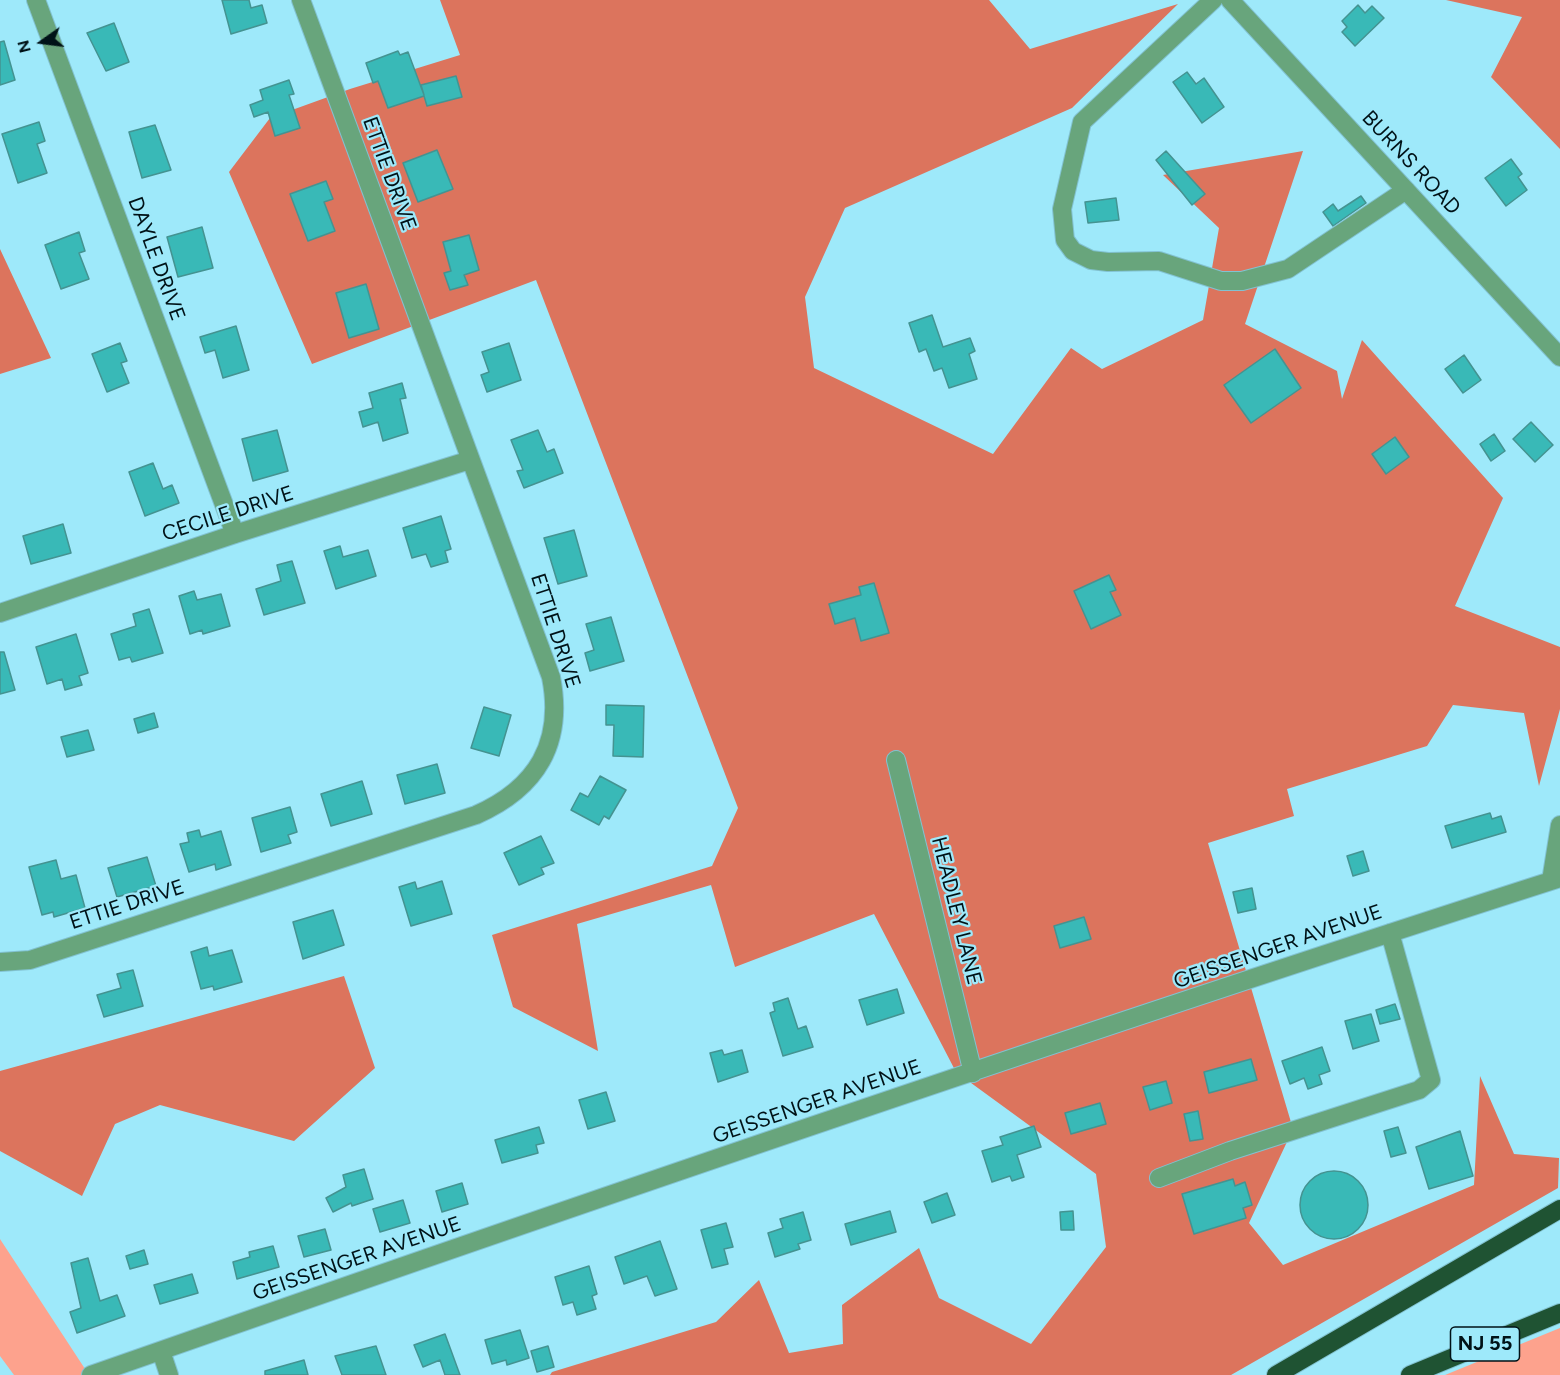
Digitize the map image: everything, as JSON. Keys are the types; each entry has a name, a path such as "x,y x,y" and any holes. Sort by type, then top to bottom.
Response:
{"highway":[{"path":"1276,1375 1560,1209"},
{"name":"NJ 55","path":"1410,1375 1560,1313"}],"street":[{"name":"DAYLE DRIVE","path":"36,0 235,534"},
{"name":"ETTIE DRIVE","path":"0,963 30,960 476,815 498,806 532,775 551,741 555,698 551,677 301,0"},
{"path":"1213,0 1082,122 1062,209 1065,240 1073,251 1091,260 1159,261 1221,281 1242,281 1288,269 1406,190"},
{"name":"BURNS ROAD","path":"1230,0 1560,357"},
{"name":"CECILE DRIVE","path":"0,614 235,534 470,460"},
{"name":"HEADLEY LANE","path":"896,760 973,1073"},
{"path":"1556,880 1560,825"},
{"name":"GEISSENGER AVENUE","path":"91,1375 973,1073 1390,933 1556,880"},
{"path":"1159,1178 1230,1151 1419,1090 1431,1080 1390,933"},
{"path":"161,1351 169,1375"}],"shaded area":[{"path":"440,0 989,0 1030,49 1178,4 1072,108 845,208 805,297 814,368 993,454 1071,348 1102,369 1203,320 1219,228 1163,175 1303,151 1245,324 1337,371 1342,399 1362,340 1503,498 1455,606 1560,647 1560,709 1539,786 1524,713 1453,705 1427,746 1287,789 1294,816 1208,843 1293,1129 1249,1223 1283,1265 1474,1185 1480,1076 1514,1154 1559,1158 1558,1188 1231,1375 550,1375 552,1372 716,1322 759,1280 789,1353 843,1344 842,1305 919,1248 939,1298 1031,1344 1106,1247 1096,1174 956,1072 874,914 735,967 711,885 577,924 598,1051 513,1007 492,935 712,866 738,808 536,280 312,364 229,172 270,118 350,89 460,55"},
{"path":"1446,0 1560,0 1560,149 1491,77 1522,17"},
{"path":"0,249 51,358 0,374"},
{"path":"344,976 375,1068 294,1141 160,1105 115,1124 82,1196 0,1151 0,1071"},
{"path":"0,1239 89,1375 14,1375 0,1356"},
{"path":"1560,1328 1560,1375 1445,1375"}],"building":[{"path":"222,0 249,0 251,8 262,5 267,23 231,34"},
{"path":"1358,5 1365,13 1372,6 1384,18 1355,46 1342,32 1347,27 1342,21"},
{"path":"114,23 129,62 106,71 87,33"},
{"path":"4,41 15,80 0,85 0,42"},
{"path":"398,51 400,55 408,52 424,95 421,85 456,76 462,97 427,106 424,96 388,108 378,81 373,83 366,63"},
{"path":"1187,72 1196,84 1204,78 1224,107 1202,123 1173,82"},
{"path":"289,80 294,94 289,95 300,128 275,136 268,112 254,117 250,105 263,100 260,90"},
{"path":"39,122 45,141 37,144 47,173 18,183 2,134"},
{"path":"155,125 171,170 142,178 129,132"},
{"path":"437,150 453,189 418,202 403,163"},
{"path":"1166,151 1205,194 1192,205 1156,160"},
{"path":"1511,159 1522,174 1518,177 1527,190 1506,206 1485,178"},
{"path":"326,181 333,199 324,202 335,231 308,241 290,194"},
{"path":"1361,196 1366,203 1333,226 1323,212 1333,204 1338,211"},
{"path":"1116,198 1119,220 1088,223 1085,202"},
{"path":"202,227 213,268 178,277 167,237"},
{"path":"79,232 85,251 79,253 89,279 61,289 45,245"},
{"path":"469,235 479,270 464,275 468,285 450,290 444,273 451,271 443,242"},
{"path":"366,284 379,329 349,338 336,293"},
{"path":"932,315 943,347 970,338 975,351 969,354 977,379 949,388 942,368 934,371 926,349 919,352 909,323"},
{"path":"236,326 249,370 223,378 215,350 205,353 200,337"},
{"path":"120,343 127,361 121,363 129,383 107,392 92,354"},
{"path":"509,343 521,380 487,392 481,375 489,372 482,352"},
{"path":"1275,349 1301,388 1251,423 1224,385"},
{"path":"1464,355 1481,380 1463,393 1445,369"},
{"path":"402,383 406,398 400,399 408,433 383,441 378,422 363,427 359,412 373,408 369,393"},
{"path":"1531,422 1553,445 1535,462 1513,439"},
{"path":"277,430 288,471 253,481 242,439"},
{"path":"538,430 547,452 554,449 563,473 524,488 517,471 523,470 511,440"},
{"path":"1494,434 1505,451 1491,461 1480,444"},
{"path":"1395,437 1409,457 1386,474 1372,454"},
{"path":"153,463 163,489 172,485 179,503 145,516 129,472"},
{"path":"441,516 451,549 445,551 448,562 431,567 426,554 412,558 403,528"},
{"path":"63,524 71,553 31,564 23,536"},
{"path":"574,530 587,576 558,584 544,538"},
{"path":"340,546 343,557 368,550 376,576 336,589 324,551"},
{"path":"292,561 305,603 264,615 256,589 281,581 277,565"},
{"path":"1109,575 1116,590 1110,592 1121,615 1091,629 1074,591"},
{"path":"874,583 889,633 861,641 855,618 835,624 829,604 861,595 859,587"},
{"path":"194,591 197,600 221,594 230,626 203,634 202,630 190,634 179,596"},
{"path":"149,609 163,653 132,662 130,657 119,660 111,634 136,626 133,614"},
{"path":"611,617 624,661 590,671 585,653 594,650 586,624"},
{"path":"76,634 88,673 79,676 82,685 65,690 62,679 47,684 36,647"},
{"path":"0,652 4,652 15,690 0,694"},
{"path":"606,705 644,706 643,757 613,756 614,725 606,725"},
{"path":"484,707 511,715 499,756 471,748"},
{"path":"154,713 158,727 138,733 134,719"},
{"path":"88,730 94,750 67,757 61,737"},
{"path":"437,764 445,793 405,804 397,775"},
{"path":"600,776 626,790 609,819 604,816 599,825 571,810 580,793 588,797"},
{"path":"362,781 372,814 331,826 321,794"},
{"path":"290,807 297,832 288,835 291,843 261,852 252,818"},
{"path":"1490,813 1492,819 1501,816 1506,832 1452,848 1445,826"},
{"path":"199,830 201,837 221,831 231,865 216,870 215,864 189,872 180,844 189,842 187,833"},
{"path":"541,836 554,863 541,868 544,874 519,885 504,853"},
{"path":"1363,851 1369,871 1353,876 1347,856"},
{"path":"147,857 156,886 117,897 108,868"},
{"path":"56,860 61,879 76,875 85,908 54,917 53,912 42,915 29,867"},
{"path":"442,881 452,914 411,926 399,887 415,882 417,889"},
{"path":"1252,888 1256,909 1238,913 1233,892"},
{"path":"333,910 344,945 303,959 293,922"},
{"path":"1084,917 1091,939 1060,948 1054,926"},
{"path":"207,947 209,956 232,950 242,982 214,990 213,986 201,989 191,952"},
{"path":"133,970 143,1006 104,1017 97,995 121,988 117,974"},
{"path":"897,989 904,1013 867,1025 859,1000"},
{"path":"788,998 798,1029 806,1026 813,1047 783,1056 770,1013 775,1011 773,1003"},
{"path":"1395,1004 1400,1019 1380,1024 1376,1010"},
{"path":"1371,1014 1379,1041 1353,1049 1345,1021"},
{"path":"1322,1047 1330,1071 1319,1075 1322,1084 1308,1089 1304,1078 1290,1084 1282,1061"},
{"path":"722,1050 724,1055 742,1050 748,1072 718,1082 710,1053"},
{"path":"1251,1059 1257,1080 1209,1093 1204,1072"},
{"path":"1166,1081 1172,1103 1150,1110 1143,1087"},
{"path":"606,1092 615,1121 588,1129 579,1100"},
{"path":"1100,1103 1106,1124 1071,1134 1065,1113"},
{"path":"1198,1111 1203,1139 1190,1141 1184,1114"},
{"path":"1034,1126 1041,1147 1017,1155 1024,1177 1012,1181 1010,1176 992,1182 982,1151 1003,1145 1000,1137"},
{"path":"539,1127 544,1143 536,1145 538,1153 502,1163 495,1140"},
{"path":"1398,1127 1406,1153 1391,1157 1384,1131"},
{"path":"1460,1131 1473,1176 1429,1189 1416,1147"},
{"path":"364,1169 373,1199 352,1206 351,1203 333,1212 326,1198 346,1187 343,1175"},
{"path":"1334,1171 1347,1174 1358,1181 1365,1192 1368,1205 1365,1218 1358,1229 1347,1236 1334,1239 1321,1236 1310,1229 1303,1218 1300,1205 1303,1192 1310,1181 1321,1174"},
{"path":"1233,1179 1235,1186 1245,1182 1252,1205 1243,1208 1246,1218 1194,1234 1182,1194"},
{"path":"462,1183 468,1204 442,1212 436,1191"},
{"path":"947,1193 955,1215 932,1223 924,1202"},
{"path":"403,1200 410,1223 380,1232 373,1209"},
{"path":"890,1211 896,1232 851,1245 845,1224"},
{"path":"1073,1211 1074,1230 1061,1230 1060,1212"},
{"path":"803,1212 811,1240 798,1244 800,1249 775,1257 768,1233 783,1228 780,1219"},
{"path":"726,1223 733,1247 724,1249 728,1264 712,1268 701,1230"},
{"path":"325,1229 331,1250 304,1257 298,1236"},
{"path":"660,1241 677,1289 655,1296 647,1276 624,1284 615,1257"},
{"path":"273,1246 279,1267 237,1279 233,1262 250,1257 249,1252"},
{"path":"144,1250 148,1264 130,1269 126,1256"},
{"path":"88,1258 100,1301 117,1295 125,1316 77,1333 70,1312 81,1308 71,1263"},
{"path":"589,1266 597,1294 592,1296 596,1309 577,1315 573,1302 563,1305 555,1277"},
{"path":"192,1274 198,1293 160,1304 154,1285"},
{"path":"520,1330 529,1358 507,1365 506,1360 492,1364 485,1340"},
{"path":"445,1334 460,1375 445,1375 440,1360 423,1367 414,1345"},
{"path":"376,1346 386,1375 342,1375 335,1356"},
{"path":"548,1346 554,1367 537,1372 531,1351"},
{"path":"304,1360 308,1375 265,1375 265,1371"}]}
